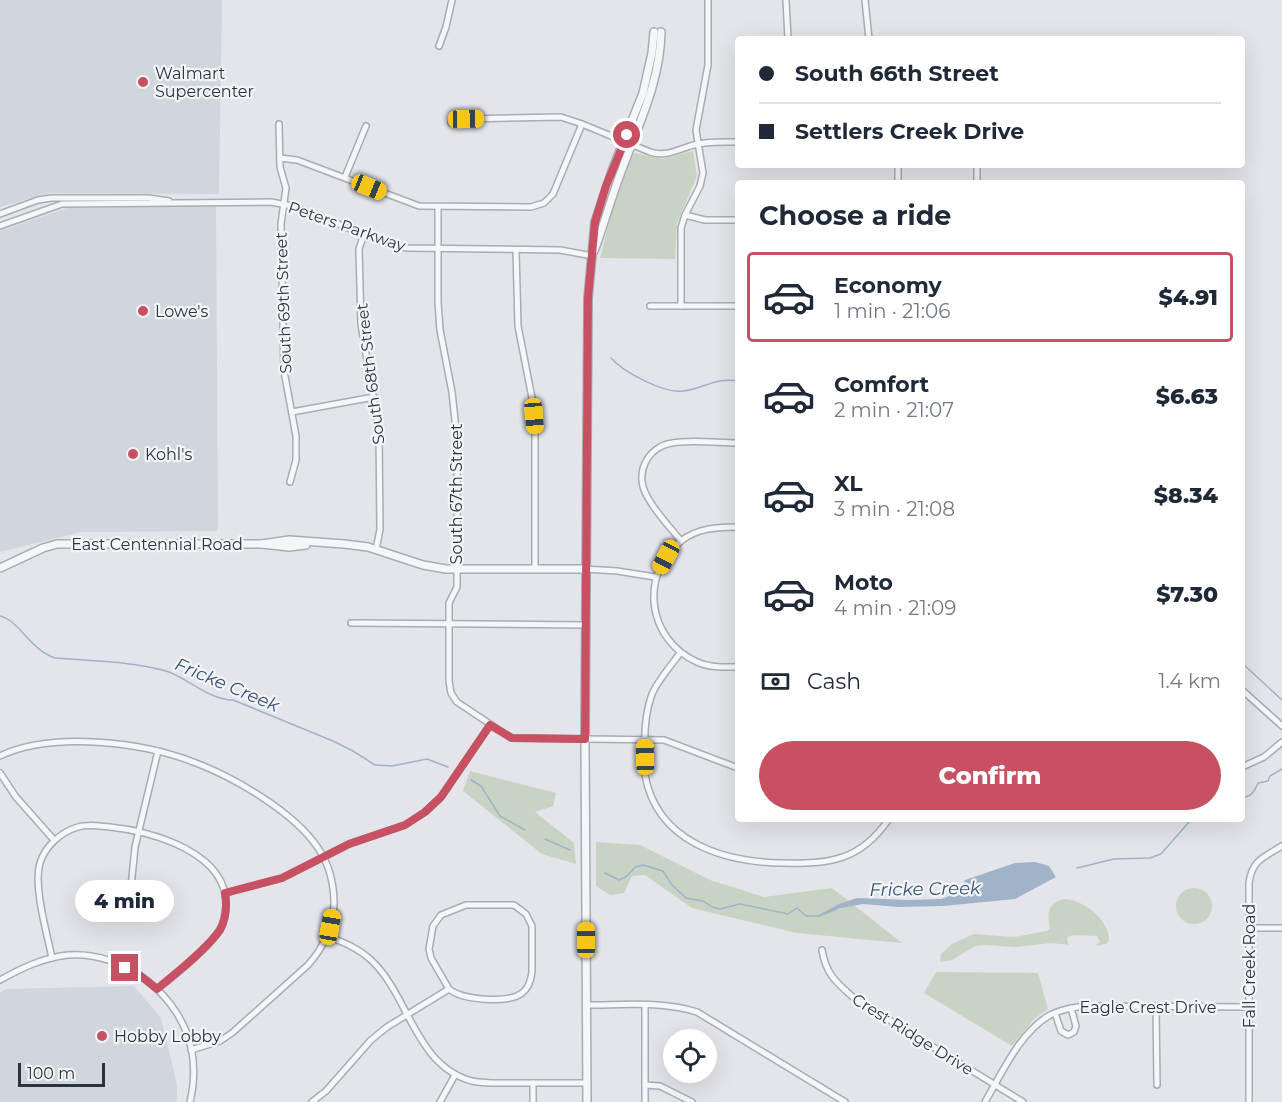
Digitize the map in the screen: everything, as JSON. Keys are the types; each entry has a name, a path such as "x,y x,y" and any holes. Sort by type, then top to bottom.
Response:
{"street":[{"path":"439,46 452,0"},
{"path":"681,306 681,234 686,215 702,180 703,165 698,144 697,123 708,64 708,0"},
{"path":"786,0 788,36"},
{"path":"865,0 869,36"},
{"path":"587,1102 585,569 586,341 589,284 592,256 628,143 652,92 659,62 657,32"},
{"path":"451,123 466,119 548,117 569,119 660,154 675,153 698,144 735,142"},
{"name":"South 69th Street","path":"279,124 280,167 286,184 281,224 284,371 296,436 296,460 290,482"},
{"path":"280,158 297,160 419,206 531,207 544,203 555,190 582,124"},
{"path":"345,177 366,126"},
{"path":"0,214 38,200 51,198 155,198 174,202"},
{"path":"0,226 62,204 174,202"},
{"name":"Peters Parkway","path":"174,202 284,204 389,244 407,248 560,250 592,256"},
{"name":"South 67th Street","path":"438,207 440,330 456,421 457,587 449,603 451,693 457,702 512,738 664,740 735,767"},
{"path":"686,215 705,220 735,220"},
{"name":"South 68th Street","path":"364,234 359,249 361,324 380,432 380,529 376,550"},
{"path":"516,250 518,326 533,403 535,430 535,569"},
{"path":"650,306 735,306"},
{"path":"291,412 374,397"},
{"path":"681,541 646,496 642,470 644,462 658,448 675,442 735,443"},
{"path":"735,527 710,529 681,541 666,557 655,577 654,598 656,615 662,630 680,653 699,663 716,667 735,667"},
{"name":"East Centennial Road","path":"0,568 43,548 73,543 262,544 289,540 344,544 376,550 423,565 457,569 585,569"},
{"name":"East Centennial Road","path":"0,562 18,559"},
{"path":"585,569 655,577"},
{"path":"351,623 585,625"},
{"path":"680,653 653,692 646,715 644,738 645,775 654,802 670,825 696,846 722,856 763,863 796,863 838,860 859,852 878,836 887,822"},
{"path":"1245,693 1282,726"},
{"path":"225,893 282,878 349,844 405,825 425,812 441,797 490,725"},
{"path":"0,756 12,750 30,746 66,742 107,743 158,751 196,762 237,782 272,804 317,846 333,883 334,897 327,936 318,952 308,965 232,1033 220,1041 191,1050"},
{"path":"1245,766 1264,757 1282,742"},
{"path":"130,897 131,869 158,751"},
{"path":"0,772 16,797 54,840"},
{"path":"52,958 38,872 40,862 54,840 80,826 139,831 179,846 201,858 213,868 225,893 225,914 221,928 211,941 157,989"},
{"name":"Fall Creek Road","path":"1249,1102 1249,883 1252,867 1257,861 1282,846"},
{"path":"505,904 521,909 530,919 532,926 531,980 523,993 507,999 464,997 449,989 434,964 429,949 435,921 448,910 466,905 505,904"},
{"path":"1249,928 1282,928"},
{"path":"327,936 353,946 371,960 382,972 434,1057 455,1075 482,1082 587,1083"},
{"name":"Crest Ridge Drive","path":"822,950 825,967 840,986 855,999 1023,1102"},
{"path":"0,980 33,963 70,955 91,956 137,973 157,989 184,1029 191,1050 194,1077 190,1102"},
{"path":"312,1102 349,1067 371,1040 387,1027 449,989"},
{"path":"586,1005 680,1007 697,1012 845,1102"},
{"path":"645,1005 645,1102"},
{"name":"Eagle Crest Drive","path":"986,1102 1024,1039 1035,1027 1055,1013 1087,1006 1249,1007"},
{"path":"1156,1006 1157,1085"},
{"path":"1055,1013 1060,1030 1068,1035 1074,1032 1076,1026 1071,1008"},
{"path":"440,1102 455,1075"},
{"path":"533,1083 533,1102"},
{"path":"645,1085 660,1086 692,1102"}],"shaded area":[{"path":"0,0 222,0 219,194 48,193 0,207"},
{"path":"216,205 218,531 81,532 0,552 0,231 67,208"},
{"path":"134,986 161,1018 177,1084 177,1102 0,1102 0,993 6,989"}],"green space":[{"path":"693,151 697,176 677,223 675,259 600,258 616,196 634,153 663,159"},
{"path":"470,771 556,793 553,806 535,812 574,843 576,864 542,854 463,791"},
{"path":"596,842 640,845 710,880 764,897 832,888 902,943 797,933 692,908 645,875 632,876 624,893 610,895 596,886"},
{"path":"1194,888 1207,893 1212,906 1207,919 1194,924 1181,919 1176,906 1181,893"},
{"path":"1063,899 1079,903 1094,912 1105,926 1109,941 1106,944 1095,946 1100,942 1097,936 1074,935 1067,937 1070,945 1051,943 1015,947 975,946 952,960 941,962 941,954 952,944 974,934 1014,937 1047,931 1050,928 1049,910"},
{"path":"936,972 1038,973 1048,1009 1034,1019 1012,1046 924,993"}],"water":[{"path":"1035,862 1049,866 1056,877 1015,899 943,906 898,907 863,904 836,909 815,917 839,904 857,898 941,899 958,893 965,880 1015,863"}],"waterway":[{"path":"611,358 645,381 675,391 690,390 716,382 735,381"},
{"name":"Fricke Creek","path":"0,616 13,623 39,649 55,658 125,663 166,671 207,693 233,700 333,741 375,765 392,766 427,759 448,767"},
{"path":"1245,666 1282,700"},
{"name":"Fricke Creek","path":"1245,797 1254,791 1258,783 1268,781 1270,776 1282,769"},
{"name":"Fricke Creek","path":"471,780 481,786 500,816 525,830"},
{"name":"Fricke Creek","path":"1077,868 1114,859 1150,858 1161,854 1189,822"},
{"name":"Fricke Creek","path":"545,839 570,850"},
{"name":"Fricke Creek","path":"605,873 619,880 627,876 635,867 643,865 663,871 672,885 686,898 703,901 720,909 740,904 788,914 797,908 806,916 819,916 837,909"}],"place":[{"name":"Walmart Supercenter","path":"143,82"},
{"name":"Lowe's","path":"143,311"},
{"name":"Kohl's","path":"133,454"},
{"name":"Hobby Lobby","path":"102,1036"}],"route":[{"path":"125,968 137,973 157,989 211,941 221,928 225,914 225,893 282,878 349,844 405,825 425,812 441,797 490,725 512,738 585,739 586,360 592,236 606,186 627,135"}]}
